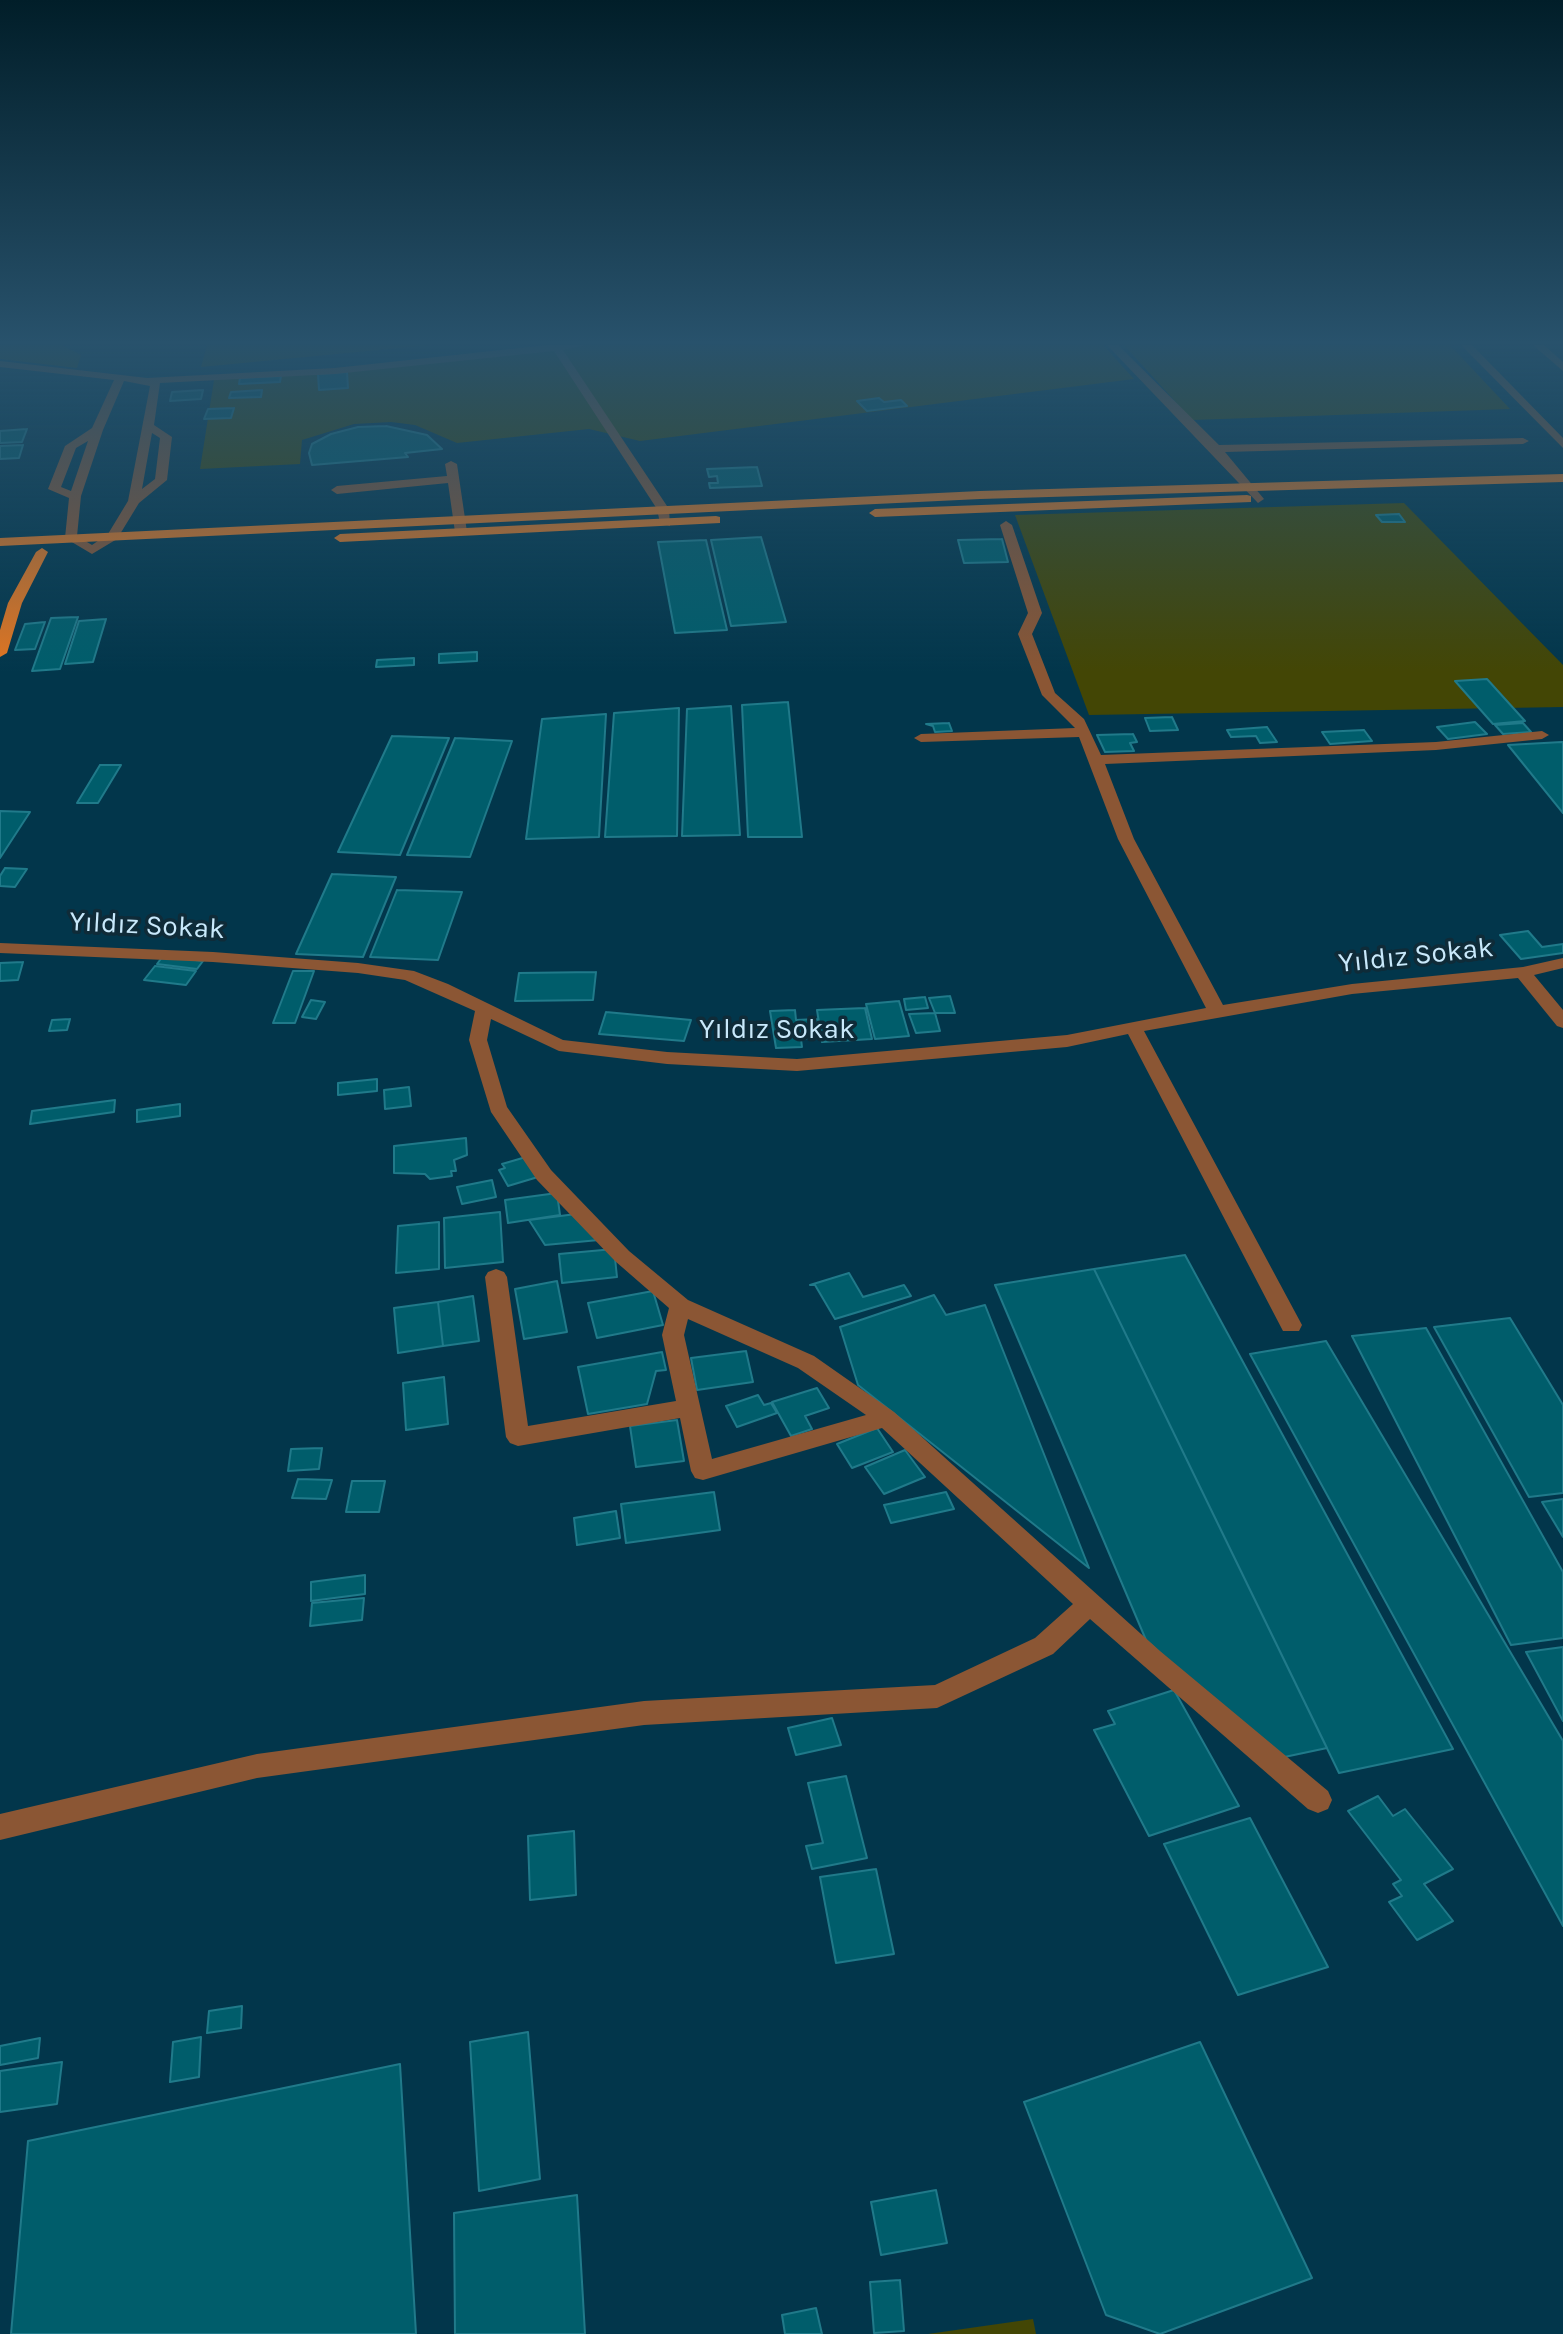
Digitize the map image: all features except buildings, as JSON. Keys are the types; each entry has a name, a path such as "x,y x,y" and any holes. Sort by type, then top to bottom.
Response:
{"main road":[{"path":"0,554 663,509 1247,485 1563,478"},
{"path":"0,542 461,525 666,523 1258,499 1563,491"},
{"path":"0,653 15,603 42,552"}],"street":[{"path":"68,454 54,489 75,496"},
{"path":"89,454 75,496 71,538 92,550 113,536 134,501 144,454"},
{"path":"134,501 161,480 164,454"},
{"path":"627,454 663,509 666,523"},
{"path":"1220,454 1258,499"},
{"path":"451,464 461,525"},
{"path":"337,490 453,479"},
{"path":"1006,525 1035,613 1025,634 1049,695 1079,722 1085,732 1126,839 1217,1011"},
{"path":"921,738 1085,732"},
{"path":"1097,760 1436,746 1542,735"},
{"name":"Yıldız Sokak","path":"0,948 199,956 358,968 408,975 442,988 559,1045 667,1058 797,1065 1067,1041 1217,1011 1352,989 1523,972 1563,963"},
{"path":"1523,972 1563,1022"},
{"path":"484,1011 478,1040 498,1108 544,1175 622,1256 680,1306 806,1362 886,1418 1091,1603 1318,1800"},
{"path":"1134,1029 1291,1325"},
{"path":"496,1277 518,1437 689,1408"},
{"path":"680,1306 673,1335 703,1471 886,1418"},
{"path":"0,1827 257,1766 644,1713 937,1696 1044,1646 1091,1603"}],"shaded area":[{"path":"202,454 301,454 300,464 200,469"},
{"path":"1404,503 1563,665 1563,707 1089,715 1015,515"},
{"path":"1033,2319 1036,2334 928,2334"}]}
